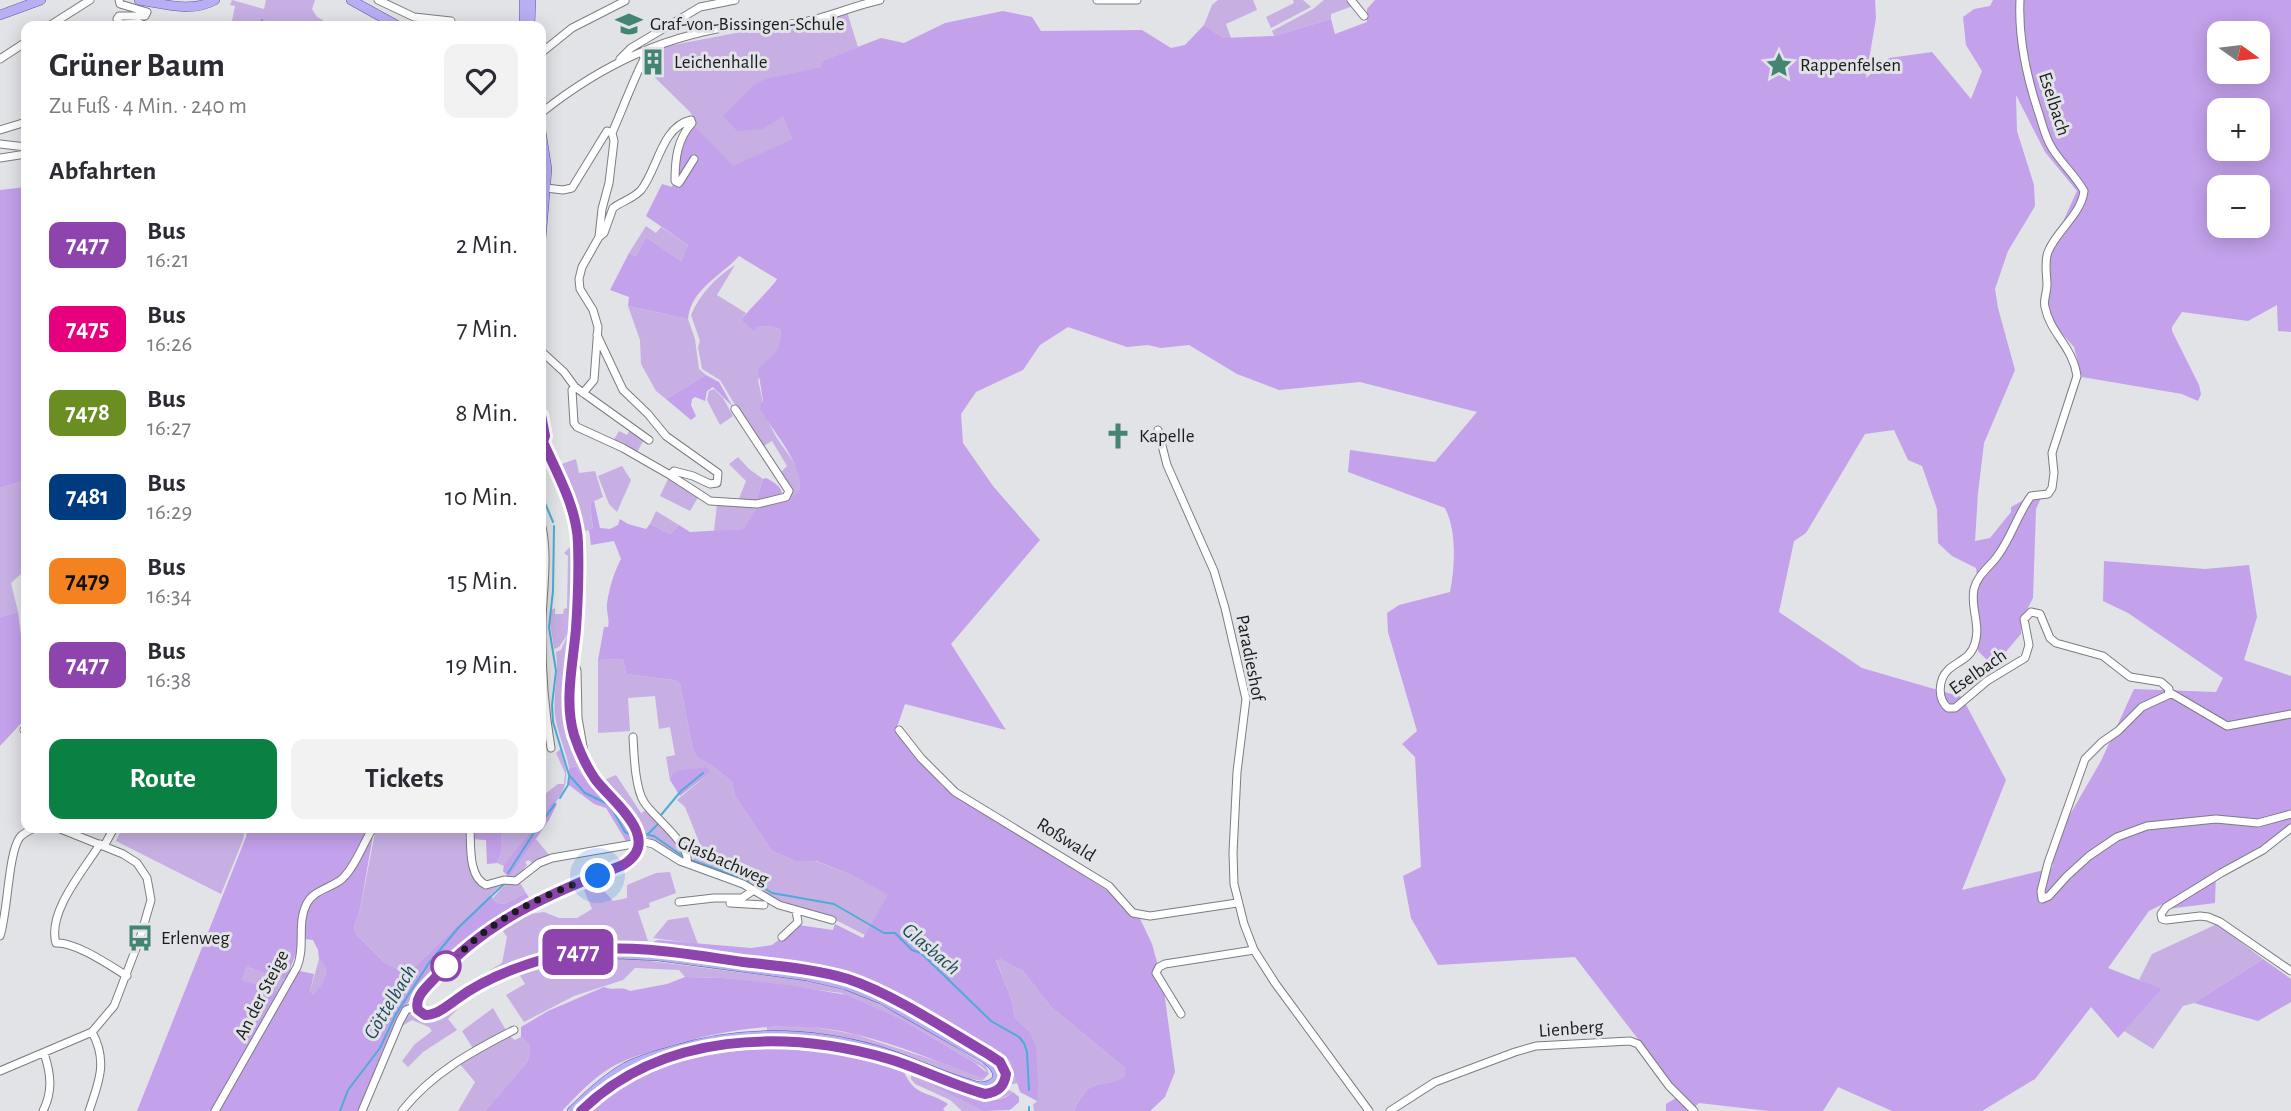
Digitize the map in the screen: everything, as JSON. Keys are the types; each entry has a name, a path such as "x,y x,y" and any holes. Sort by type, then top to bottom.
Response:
{"main road":[{"path":"0,15 41,0"},
{"path":"139,0 190,7 204,6 215,0"},
{"path":"351,0 389,21"},
{"path":"524,0 524,21"},
{"path":"530,21 531,0"},
{"path":"546,158 546,188"},
{"path":"546,449 569,501 577,534 578,578 571,718 574,734 587,765 598,782 632,821 638,843 635,855 623,865 541,898 484,932 420,995 417,1006 422,1014 431,1015 470,989 504,972 546,958 582,951 635,949 820,972 867,987 944,1028 1000,1062 1006,1074 1001,1087 995,1092 985,1094 907,1065 857,1051 802,1042 732,1043 682,1054 632,1072 596,1096 581,1111"},
{"path":"532,964 593,955 632,954 832,981 881,999 986,1059 998,1073 992,1084 981,1087 895,1056 842,1041 775,1035 729,1037 681,1048 629,1065 572,1111"}],"street":[{"path":"57,21 90,0"},
{"path":"118,21 119,16 145,16 147,12 120,4 120,0"},
{"path":"378,0 414,17 451,20"},
{"path":"546,110 620,60 631,48 700,7 735,0"},
{"path":"620,60 661,43 721,29 751,24 801,23 855,5 880,0"},
{"path":"1097,0 1137,0"},
{"path":"1351,0 1364,16"},
{"name":"Eselbach","path":"2020,0 2027,78 2041,121 2051,148 2069,168 2084,191 2080,204 2047,253 2044,303 2052,325 2075,364 2077,376 2052,453 2052,488 2049,494 2031,496 1997,557 1979,577 1973,594 1976,642 1969,656 1945,674 1941,685 1941,701 1948,708 1955,708 1987,681 2025,658 2029,645 2024,619 2028,613 2036,611 2040,614 2050,638 2056,643 2103,656 2130,677 2161,682 2167,686 2169,692"},
{"path":"546,48 572,28 625,1"},
{"path":"0,59 21,45"},
{"path":"546,188 572,188 626,105 634,76 644,58 643,52"},
{"path":"583,393 594,380 597,318 580,289 582,267 604,233 613,208 639,192 674,130 689,120 692,123 681,138 677,151 675,173 678,183 694,159"},
{"path":"0,130 21,124"},
{"path":"599,237 614,141 610,132"},
{"path":"0,144 21,146"},
{"path":"0,158 21,155"},
{"path":"597,335 623,390 666,436 719,476 717,482 712,485 682,472 674,471 670,475"},
{"path":"546,356 575,387 649,440"},
{"path":"575,387 572,393 574,423 577,427 623,447 706,499 715,502 757,504 786,497 789,491 787,486 735,409"},
{"name":"Paradieshof","path":"1158,430 1167,465 1214,571 1246,699 1235,795 1234,884 1237,903"},
{"path":"2291,714 2227,726 2169,692 2165,697 2142,707 2085,759 2048,863 2040,897 2047,898 2089,856 2117,837 2147,826 2216,819 2258,823 2291,814"},
{"path":"546,722 551,748"},
{"name":"Roßwald","path":"899,730 955,792 1109,886 1133,913 1150,916 1237,903"},
{"path":"633,737 642,799 666,824 687,855 687,863"},
{"path":"2291,828 2263,850 2166,907 2161,914 2162,919 2166,920 2200,916 2220,922 2291,971"},
{"path":"0,936 14,856 19,838 26,833"},
{"path":"0,1071 92,1032 114,1006 127,976 151,900 147,878 136,863 102,845 71,833"},
{"path":"110,833 59,913 54,924 56,943 66,943 127,976"},
{"name":"An der Steige","path":"215,1111 297,967 302,945 301,922 307,903 311,896 342,879 370,833"},
{"path":"471,833 475,874 479,882 486,886 504,880 516,881 539,863 552,858 638,843"},
{"name":"Glasbachweg","path":"638,843 653,844 673,858 754,890 779,905 832,920"},
{"path":"679,902 742,898 754,890"},
{"path":"720,898 721,901 736,904 764,905"},
{"path":"1237,903 1254,950 1275,983 1370,1111"},
{"path":"782,937 798,922 796,911"},
{"path":"1181,1014 1159,981 1156,973 1159,967 1254,950"},
{"path":"362,1111 396,1028 406,1010 417,1006"},
{"path":"402,1111 430,1080 453,1063 513,1030"},
{"path":"89,1111 98,1086 102,1056 92,1032"},
{"name":"Lienberg","path":"1390,1111 1435,1082 1525,1049 1581,1042 1630,1041 1638,1044 1669,1086 1694,1111"},
{"path":"43,1111 50,1090 50,1076 44,1053"}],"shaded area":[{"path":"232,0 264,9 266,0 315,0 312,9 323,21 232,21 235,6 230,5"},
{"path":"1218,0 1253,0 1257,10 1226,24 1231,38 1223,38 1204,25 1212,5"},
{"path":"1293,0 1303,0 1311,7 1271,28 1266,17 1294,3"},
{"path":"1324,0 1346,0 1353,6 1331,14 1331,19 1274,36 1272,31"},
{"path":"1375,0 1875,0 1876,18 1866,78 1889,58 1932,52 1971,99 1982,71 1966,45 1963,17 1974,9 1990,6 1993,0 2291,0 2291,332 2278,331 2277,305 2248,321 2182,312 2172,331 2199,385 2201,394 2198,401 2182,394 2082,377 2074,347 2045,315 2050,250 2077,191 2045,152 2016,95 2017,131 2034,185 2035,206 2008,251 1995,289 2015,370 1984,443 1975,541 1990,538 2011,512 2011,507 2031,496 2041,498 2036,509 2033,598 2022,619 2021,634 1997,662 1986,659 1978,651 1976,568 1952,556 1938,543 1937,509 1922,466 1908,460 1894,430 1865,434 1806,533 1794,541 1779,612 1862,668 1962,697 2006,780 1962,890 2052,868 2057,837 2101,761 2134,689 2216,692 2223,678 2128,613 2103,601 2104,561 2205,569 2249,565 2257,617 2244,660 2291,676 2291,829 2216,871 2215,903 2167,909 2171,900 2149,911 2108,968 2162,989 2118,1038 2091,1007 2035,1079 1982,1111 1892,1111 1838,1087 1823,1111 1769,1111 1699,1103 1691,1111 1666,1111 1666,1104 1681,1095 1575,957 1438,965 1411,918 1403,876 1421,867 1415,757 1402,744 1417,731 1388,632 1387,613 1399,605 1450,592 1454,560 1452,527 1445,508 1348,472 1350,450 1435,462 1477,412 1360,382 1279,390 1237,374 1189,345 1127,347 1068,327 1040,345 1023,370 976,392 961,414 963,443 993,486 1040,540 951,644 1006,730 905,704 896,730 942,786 1135,908 1152,944 1163,984 1175,1072 1165,1097 1150,1111 1074,1111 1085,1092 1095,1085 1125,1077 1125,1068 1051,1007 1023,971 1000,959 996,960 1011,998 1015,1018 1029,1031 1036,1047 1037,1101 1020,1092 1010,1061 1003,1054 883,987 837,969 650,943 658,940 751,948 772,945 798,925 833,930 835,924 863,938 888,895 852,875 816,861 795,861 772,851 735,796 732,782 698,758 693,750 680,684 674,680 626,674 623,659 598,660 604,627 608,627 609,621 609,592 621,559 614,541 591,545 589,530 593,529 590,503 594,501 600,528 610,529 618,525 620,519 646,529 650,524 670,534 679,525 690,532 744,529 758,506 785,499 788,502 800,489 791,456 759,407 763,401 758,369 778,347 780,329 767,326 757,327 754,331 741,320 777,279 739,256 701,291 690,308 688,319 628,306 629,297 610,290 629,253 636,256 646,237 681,261 688,245 646,216 662,184 672,187 681,145 689,131 695,126 733,166 793,139 783,116 763,129 737,131 723,116 755,84 768,78 821,67 824,60 881,38 904,43 945,23 1003,11 1032,17 1041,31 1142,30 1171,48 1185,45 1204,25 1223,38 1274,36 1331,19 1335,34 1367,22 1367,9"},
{"path":"847,12 858,47 824,60 822,67 769,78 794,139 733,167 695,126 696,120 689,111 643,66 649,54 657,48 762,28 784,28 819,22"},
{"path":"21,188 21,482 0,488 0,190"},
{"path":"646,226 656,233 661,227 688,245 681,261 646,237 636,256 629,253"},
{"path":"735,265 717,295 746,313 741,320 754,330 767,326 780,329 778,350 758,380 769,424 794,463 799,479 800,489 788,503 785,499 791,490 781,472 787,466 772,441 761,448 720,380 702,369 698,347 700,341 691,315 709,287"},
{"path":"628,306 688,319 695,339 699,369 706,375 666,399 656,391 641,364 640,340"},
{"path":"706,375 719,382 733,407 713,387 707,391 705,401 695,397 692,399 691,405 696,416 691,420 666,399"},
{"path":"714,389 723,398 733,416 720,425 707,400 709,391"},
{"path":"630,430 645,438 637,452 613,441 619,431 627,435"},
{"path":"738,457 763,479 756,502 738,501 746,481 729,464"},
{"path":"576,459 579,473 595,471 603,497 590,503 593,530 581,531 559,465"},
{"path":"622,466 631,480 617,512 609,504 598,476"},
{"path":"669,477 699,496 690,511 660,496"},
{"path":"766,478 779,487 782,495 756,502 763,479"},
{"path":"21,482 21,574 11,583 18,612 0,617 0,488"},
{"path":"717,504 758,506 745,529 714,531"},
{"path":"656,511 679,525 670,534 650,524"},
{"path":"574,543 572,628 559,647 554,649 551,610 555,608 555,614 563,614 567,608 568,556 564,553"},
{"path":"18,612 21,636 21,723 0,746 0,617"},
{"path":"572,632 567,700 584,768 605,797 593,789 575,766 569,768 556,721 556,652 561,650 568,634"},
{"path":"623,659 626,674 674,680 680,684 693,750 698,758 732,782 735,796 772,851 795,861 815,861 852,875 889,895 865,935 826,915 792,907 772,899 759,888 691,863 701,847 685,807 677,800 708,774 705,766 672,774 670,780 666,757 675,755 670,727 659,729 655,696 628,698 630,731 598,733 598,660"},
{"path":"561,749 566,771 565,784 560,796 546,811 546,793 558,784 564,784 565,773 556,753"},
{"path":"575,766 593,789 610,801 631,832 631,840 626,841 606,808 594,804 569,785 569,768"},
{"path":"705,766 709,770 708,774 680,796 670,780 672,774"},
{"path":"616,775 641,813 648,809 665,825 686,855 685,860 644,836 635,816 604,780"},
{"path":"553,801 557,804 546,824 546,811"},
{"path":"120,833 244,833 221,894 116,841"},
{"path":"246,833 373,833 360,909 354,926 356,934 384,962 407,974 490,895 497,903 504,904 526,893 530,899 476,934 443,962 414,994 389,1035 360,1111 137,1111","holes":["298,938 313,940 326,972 323,982 313,994 310,991 314,974 290,969 298,948","247,967 285,980 279,992 242,980"]},
{"path":"375,833 469,833 478,883 503,883 407,974 384,962 356,934 354,926 360,909"},
{"path":"471,833 501,833 501,853 497,863 487,864 486,840 471,839"},
{"path":"501,833 529,833 504,866 497,863 501,853"},
{"path":"529,833 540,833 509,878 503,871 504,865"},
{"path":"536,839 550,856 533,864 529,860 525,862 527,865 520,874 509,878"},
{"path":"670,872 676,893 649,903 650,907 638,911 648,941 578,944 515,960 490,970 502,963 507,937 500,927 517,916 544,912 559,918 577,918 592,909 584,890 599,885 613,901 627,898 627,885 656,873"},
{"path":"519,881 526,893 504,904 497,903 493,898 507,882"},
{"path":"688,917 698,944 653,938 668,920"},
{"path":"2217,924 2263,959 2194,1003 2183,1006 2153,1049 2124,1031 2161,990 2139,980 2152,954"},
{"path":"650,943 837,969 883,987 1003,1054 1010,1061 1018,1083 1009,1085 1007,1067 993,1053 891,996 839,974 638,946"},
{"path":"627,958 823,983 845,990 887,1008 927,1030 986,1066 989,1074 982,1081 970,1081 871,1047 820,1036 767,1031 767,1027 802,1025 854,1034 985,1077 986,1071 982,1067 903,1020 841,993 724,978 685,977 679,970 635,968 623,980 574,996 524,1022 506,995 525,984 519,974 569,962"},
{"path":"319,959 324,962 326,971 323,984 313,994 310,991"},
{"path":"996,959 1023,971 1051,1007 1125,1068 1126,1077 1090,1088 1074,1111 1034,1111 1033,1105 1037,1101 1029,1031 1015,1018 1011,998"},
{"path":"2263,959 2291,979 2291,1002 2258,1021 2194,1003"},
{"path":"247,967 285,980 279,993 242,980"},
{"path":"685,977 724,978 847,995 903,1020 987,1073 985,1077 981,1077 902,1048 854,1034 829,1029 780,1026 708,1036 622,1062 597,1077 562,1111 485,1111 527,1062 529,1044 521,1037 521,1027 548,1011 604,987 630,991 667,984"},
{"path":"467,999 448,1019 457,1030 423,1052 408,1067 402,1061 415,1044 432,1031 412,1020 400,1025 408,1013 413,1012 421,1019 429,1021"},
{"path":"493,1008 507,1032 474,1050 462,1031"},
{"path":"509,1036 515,1040 521,1037 529,1044 527,1062 485,1111 458,1111 475,1082 459,1063"},
{"path":"779,1046 858,1057 904,1072 918,1090 948,1104 943,1109 945,1111 591,1111 623,1085 652,1071 706,1056"},
{"path":"911,1070 984,1097 994,1096 1006,1089 1013,1092 994,1099 983,1098 929,1083 983,1111 962,1111 950,1100 915,1084 911,1079"},
{"path":"928,1083 984,1100 995,1100 1013,1092 1019,1097 1019,1102 1010,1110 983,1111"}],"waterway":[{"name":"Glasbach","path":"546,505 553,522"},
{"name":"Glasbach","path":"554,526 553,591 549,627 556,671 553,722 569,775 585,793 610,805 625,832 630,834"},
{"path":"661,815 681,791 703,773"},
{"name":"Göttelbach","path":"560,798 568,785 569,777"},
{"name":"Göttelbach","path":"546,816 555,804"},
{"path":"648,834 659,823"},
{"name":"Göttelbach","path":"508,873 534,833"},
{"name":"Glasbach","path":"644,834 654,836 684,857"},
{"name":"Glasbach","path":"691,860 755,883"},
{"name":"Göttelbach","path":"340,1111 348,1090 380,1048 396,1014 429,963 459,927 505,883"},
{"name":"Glasbach","path":"761,886 772,893 834,904 884,933 895,933 912,950 921,953 991,1021 1019,1037 1027,1052 1029,1090"}],"bus line":[{"name":"7477","path":"546,449 569,501 578,542 576,628 570,705 574,734 591,773 634,824 638,847 635,855 623,865 541,898 484,932 420,995 416,1002 418,1010 428,1016 434,1014 470,989 504,972 546,958 594,950 635,949 778,966 847,979 881,994 988,1054 1000,1062 1006,1074 1001,1087 995,1092 985,1094 907,1065 857,1051 822,1044 777,1040 732,1043 682,1054 632,1072 596,1096 581,1111"}],"place":[{"name":"Graf-von-Bissingen-Schule","path":"629,24"},
{"name":"Leichenhalle","path":"653,62"},
{"name":"Rappenfelsen","path":"1779,65"},
{"name":"Kapelle","path":"1118,436"},
{"name":"Erlenweg","path":"140,938"}],"route":[{"path":"446,966 484,932 517,911 557,891 598,876"}]}
